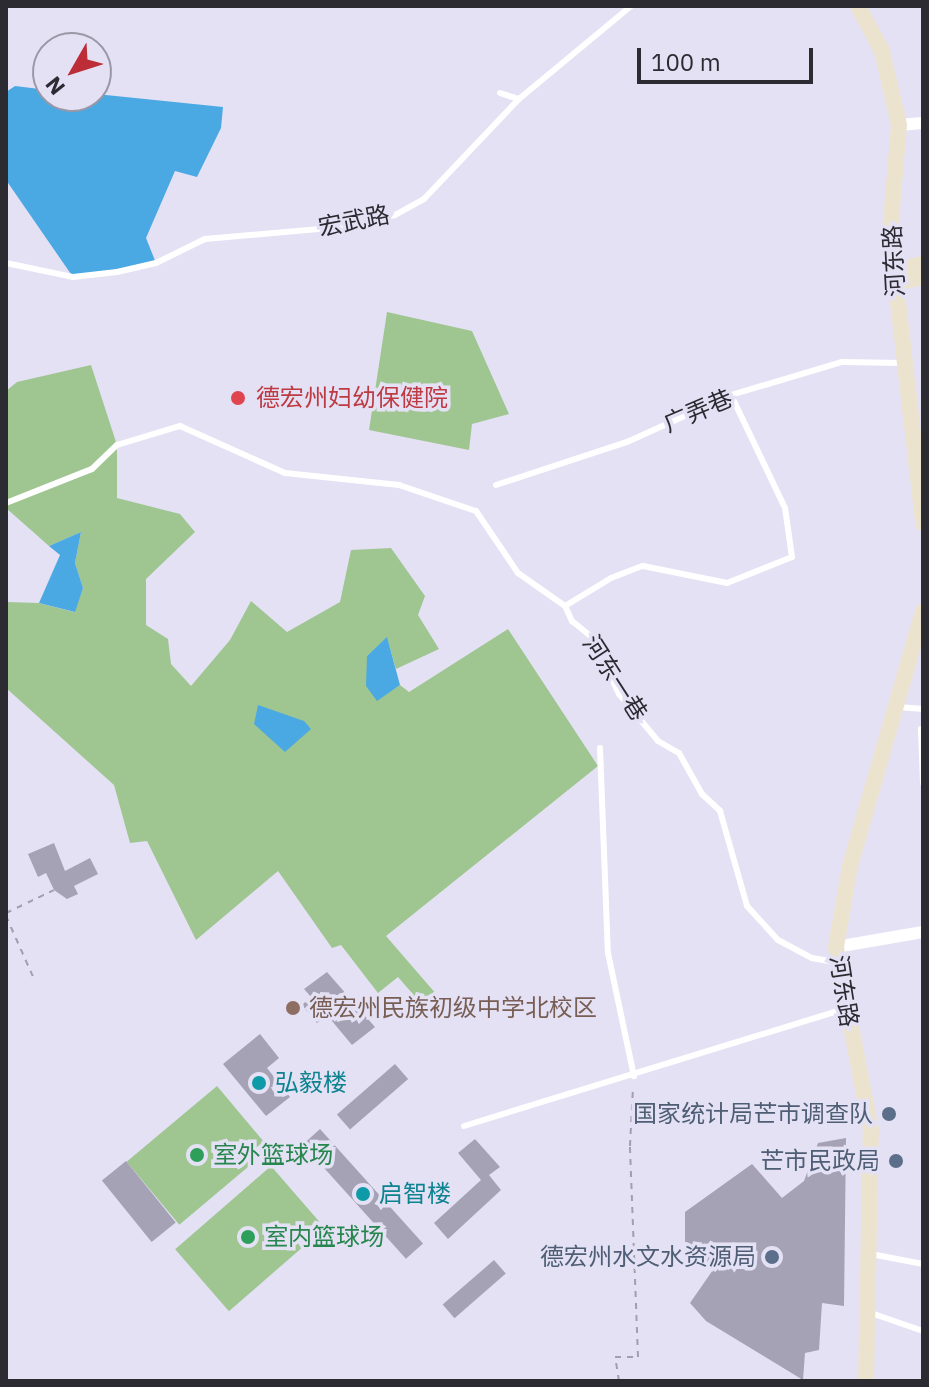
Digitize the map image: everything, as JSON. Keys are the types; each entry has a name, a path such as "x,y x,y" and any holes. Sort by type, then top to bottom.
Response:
{"main road":[{"name":"河东路","path":"858,6 882,51 899,125 890,232 923,523"},
{"path":"894,277 923,264"},
{"path":"894,277 923,277"},
{"name":"河东路","path":"866,1381 871,1131 835,954 850,866 923,612"}],"street":[{"path":"899,125 923,123"},
{"path":"835,954 923,932"}],"lane":[{"name":"宏武路","path":"6,263 73,277 117,272 156,263 205,239 343,227 395,215 424,199 519,99 631,6"},
{"path":"500,93 519,99"},
{"name":"广弄巷","path":"496,485 627,442 731,395 842,362 903,363"},
{"path":"565,606 611,578 643,566 727,583 792,557 785,508 731,395"},
{"name":"河东一巷","path":"6,503 92,469 117,445 180,426 285,473 399,485 476,511 518,573 565,606 572,621 593,638 619,694 658,741 679,753 702,794 720,811 747,906 778,940 812,958 835,954"},
{"path":"895,707 923,709"},
{"path":"921,729 923,783"},
{"path":"600,748 608,953 634,1076"},
{"path":"464,1126 845,1009"},
{"path":"869,1254 923,1264"},
{"path":"868,1311 923,1331"}],"path":[{"path":"35,981 6,914 54,890"},
{"path":"619,1381 615,1357 638,1357 630,1146 634,1076"}],"green space":[{"path":"387,312 472,331 509,414 472,424 469,450 369,430"},
{"path":"91,365 117,445 117,498 180,514 195,532 146,579 146,625 168,639 171,664 191,686 230,640 251,601 287,632 340,602 351,550 391,548 425,596 418,615 439,649 396,669 387,638 367,656 377,700 400,685 409,692 508,629 598,766 386,936 437,995 424,1007 398,977 378,993 341,945 332,948 278,871 196,940 147,841 130,843 114,785 6,688 6,602 39,603 74,612 83,588 75,563 81,532 49,546 6,508 6,391 17,382"},
{"name":"室外篮球场","path":"217,1086 270,1149 179,1225 127,1162"},
{"name":"室内篮球场","path":"271,1166 325,1228 229,1311 175,1249"}],"water":[{"path":"15,86 32,88 32,112 112,112 112,96 223,107 221,128 197,177 175,171 146,238 156,263 73,277 6,180 6,92"},
{"path":"81,532 75,563 83,588 75,612 39,603 60,555 49,546"},
{"path":"387,637 400,685 377,701 366,686 367,656"},
{"path":"258,705 304,721 311,729 285,752 254,724"}],"building":[{"path":"54,843 65,871 90,858 98,874 74,886 78,894 67,899 54,890 46,873 38,877 28,854"},
{"path":"327,972 375,1027 352,1045 327,1015 317,1023 302,1005 311,997 304,989"},
{"name":"弘毅楼","path":"260,1034 279,1058 267,1068 290,1097 266,1116 223,1064"},
{"path":"395,1064 408,1079 350,1130 337,1115"},
{"name":"启智楼","path":"320,1129 423,1243 406,1259 303,1144"},
{"name":"德宏州水文水资源局","path":"846,1138 844,1306 822,1303 819,1350 805,1353 803,1380 706,1321 690,1303 715,1267 685,1247 685,1212 752,1164 782,1198 804,1181 818,1143"},
{"path":"475,1139 500,1167 489,1175 501,1190 448,1239 434,1223 481,1180 458,1153"},
{"path":"126,1161 176,1222 152,1242 102,1181"},
{"path":"494,1260 506,1274 454,1318 443,1305"}],"place":[{"name":"德宏州妇幼保健院","path":"238,398"},
{"name":"德宏州民族初级中学北校区","path":"293,1008"},
{"name":"弘毅楼","path":"259,1083"},
{"name":"国家统计局芒市调查队","path":"889,1114"},
{"name":"室外篮球场","path":"197,1155"},
{"name":"芒市民政局","path":"896,1161"},
{"name":"启智楼","path":"363,1194"},
{"name":"室内篮球场","path":"248,1237"},
{"name":"德宏州水文水资源局","path":"772,1257"}]}
